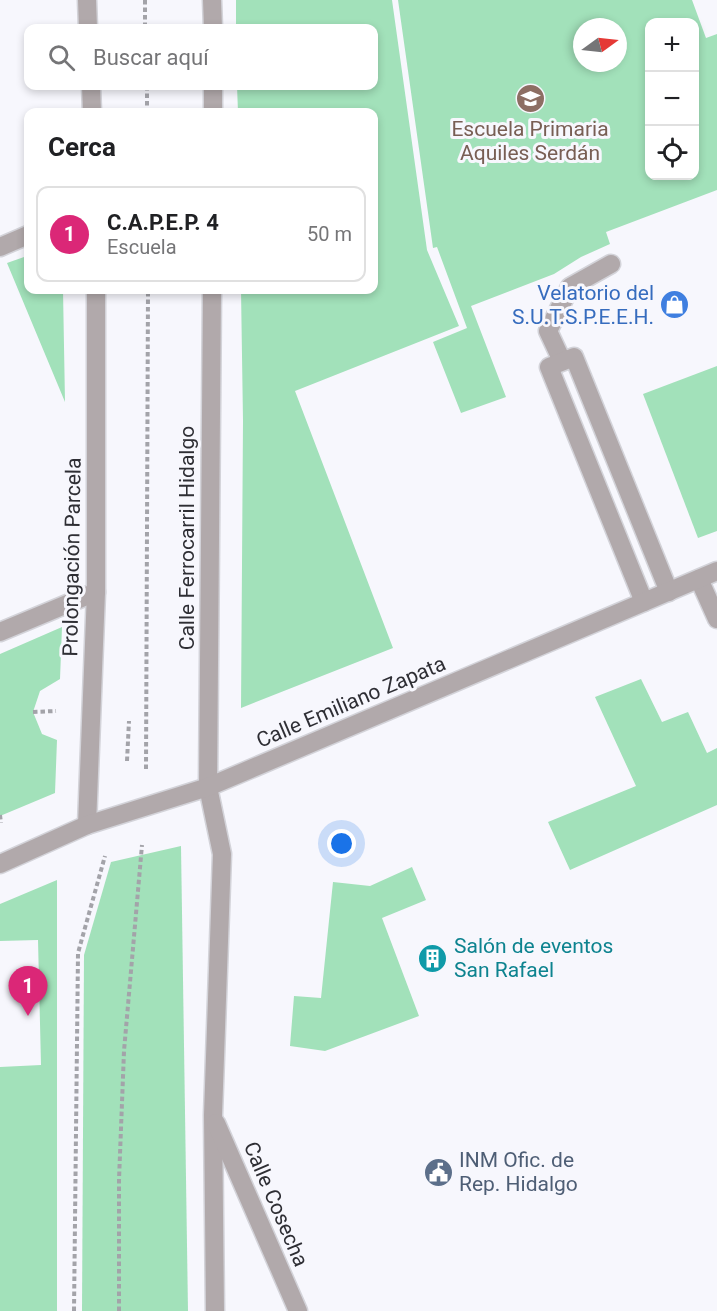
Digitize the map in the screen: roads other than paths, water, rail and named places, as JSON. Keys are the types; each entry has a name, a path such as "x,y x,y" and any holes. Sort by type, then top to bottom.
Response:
{"street":[{"path":"87,0 88,24"},
{"path":"212,0 213,24"},
{"path":"91,90 92,108"},
{"path":"213,90 213,108"},
{"path":"0,247 24,237"},
{"path":"562,361 548,331 570,287 611,264"},
{"name":"Prolongación Parcela","path":"87,825 96,592 96,294"},
{"name":"Calle Ferrocarril Hidalgo","path":"212,294 208,787 222,854 213,1116 215,1311"},
{"path":"644,602 549,366 574,357 669,591"},
{"name":"Calle Emiliano Zapata","path":"0,864 87,825 208,787 717,571"},
{"path":"699,579 717,619"},
{"path":"0,632 96,592"},
{"name":"Calle Cosecha","path":"213,1116 298,1311"}],"place":[{"name":"Escuela Primaria Aquiles Serdán","path":"530,98"},
{"name":"Velatorio del S.U.T.S.P.E.E.H.","path":"675,305"},
{"name":"Salón de eventos San Rafael","path":"433,958"},
{"name":"C.A.P.E.P. 4","path":"28,1016"},
{"name":"INM Ofic. de Rep. Hidalgo","path":"438,1172"}]}
